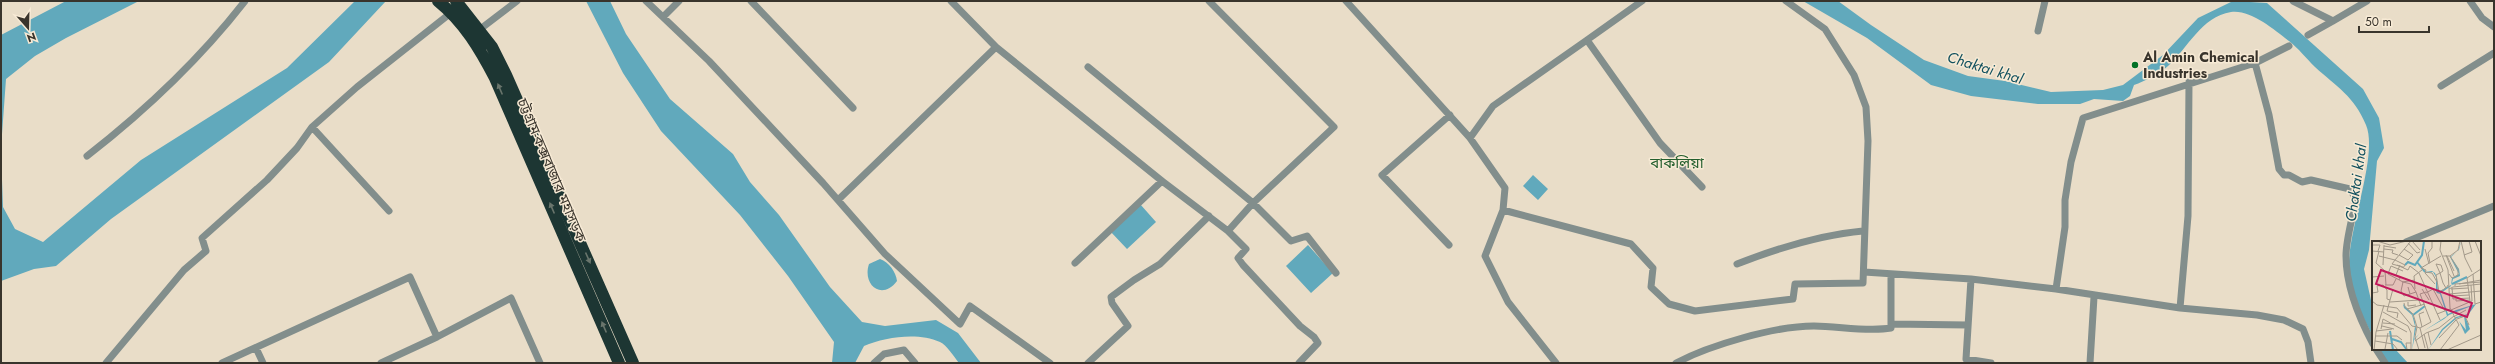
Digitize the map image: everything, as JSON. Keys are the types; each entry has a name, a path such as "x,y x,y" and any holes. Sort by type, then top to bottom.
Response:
{"highway":[{"name":"চট্টগ্রাম-কক্সবাজার মহাসড়ক","path":"438,1 458,5 479,30 506,75 633,363"},
{"name":"চট্টগ্রাম-কক্সবাজার মহাসড়ক","path":"458,5 471,36 495,78 619,363"},
{"path":"569,248 581,243"}],"street":[{"path":"87,156 123,128 177,78 214,41 245,1"},
{"path":"479,30 517,1"},
{"path":"646,1 709,61 838,200 885,254 960,324 970,306 1050,363"},
{"path":"663,17 679,1"},
{"path":"751,1 853,108"},
{"path":"951,1 996,47 1162,181 1228,231 1246,249 1238,258 1242,265 1300,326 1314,336 1318,343 1299,363"},
{"path":"1209,1 1334,127 1252,204 1228,231"},
{"path":"1346,1 1470,138 1505,188 1503,210 1485,256 1508,302 1556,363"},
{"path":"1470,138 1493,106 1642,1"},
{"path":"1503,210 1631,244 1653,268 1651,288 1669,304 1695,311 1792,299 1795,284 1861,284 1864,282 1863,230 1868,141 1866,107 1854,75 1825,29 1786,1"},
{"path":"2038,31 2045,1"},
{"path":"2293,1 2333,21"},
{"path":"2308,35 2367,1"},
{"path":"2470,1 2482,18 2494,27"},
{"path":"106,363 184,270 206,251 202,238 267,180 297,148 312,127 357,87 458,5"},
{"path":"1587,40 1660,142 1702,187"},
{"path":"2056,289 2065,228 2065,200 2071,162 2081,120 2087,115 2189,82 2255,63 2289,46"},
{"path":"838,200 996,47"},
{"path":"2441,86 2494,53"},
{"path":"2255,63 2269,115 2279,169 2284,175 2289,175 2302,182 2311,180 2350,189 2356,199 2346,255 2348,278 2356,306 2372,342"},
{"path":"1088,67 1252,204 1292,240 1307,236 1336,273"},
{"path":"2180,308 2188,216 2189,82"},
{"path":"1449,245 1382,176 1450,115"},
{"path":"312,127 388,211"},
{"path":"1075,263 1162,181"},
{"path":"2408,241 2494,206"},
{"path":"1088,363 1128,326 1112,303 1111,297 1134,280 1160,264 1209,216"},
{"path":"1737,264 1788,244 1812,240 1830,234 1863,230"},
{"path":"1864,272 1971,279 2056,289 2094,297 2180,308 2257,315 2297,324 2303,329 2307,337 2311,363"},
{"path":"1676,363 1696,353 1765,332 1789,327 1889,329 1891,324 1891,274"},
{"path":"222,363 410,277 437,337"},
{"path":"1971,279 1966,361 1991,363"},
{"path":"2090,363 2094,297"},
{"path":"381,363 437,337 511,298 540,363"},
{"path":"1891,324 1968,325"},
{"path":"256,348 262,363"},
{"path":"874,363 884,354 904,350 915,363"},
{"path":"2377,350 2385,363"}],"water":[{"path":"66,1 139,1 66,38 35,56 6,79 1,148 1,35"},
{"path":"355,1 386,1 329,62 111,219 56,266 34,269 1,281 1,152 3,207 15,229 43,242 141,160 287,68"},
{"path":"586,1 610,1 626,34 670,99 733,154 750,182 779,215 830,287 862,322 885,326 936,320 958,333 981,363 959,363 948,348 940,342 912,336 891,338 864,346 855,363 832,363 834,342 788,276 740,215 661,131 623,73"},
{"path":"1803,1 1838,1 1924,60 1968,76 2005,81 2051,92 2103,90 2123,85 2163,55 2198,18 2233,1 2267,3 2363,89 2379,118 2384,148 2377,161 2369,250 2364,269 2372,305 2372,335 2352,289 2349,272 2349,256 2352,237 2366,175 2369,139 2366,125 2356,107 2344,93 2315,67 2293,44 2262,21 2238,12 2220,15 2203,27 2168,66 2143,82 2134,85 2130,96 2123,101 2094,99 2080,104 2038,104 1971,96 1931,85 1867,38"},
{"path":"1533,175 1548,189 1538,200 1523,186"},
{"path":"1140,204 1156,222 1127,249 1110,231"},
{"path":"1308,245 1333,273 1311,293 1286,266"},
{"path":"880,259 892,268 897,281 885,290 875,288 868,278 869,264"},
{"path":"2380,350 2396,350 2408,363 2388,363"}],"place":[{"name":"Al Amin Chemical Industries","path":"2135,65"}],"district":[{"name":"বাকলিয়া","path":"1677,163"}],"water label":[{"name":"Chaktai khal","path":"1985,68"},
{"name":"Chaktai khal","path":"2356,183"}]}
